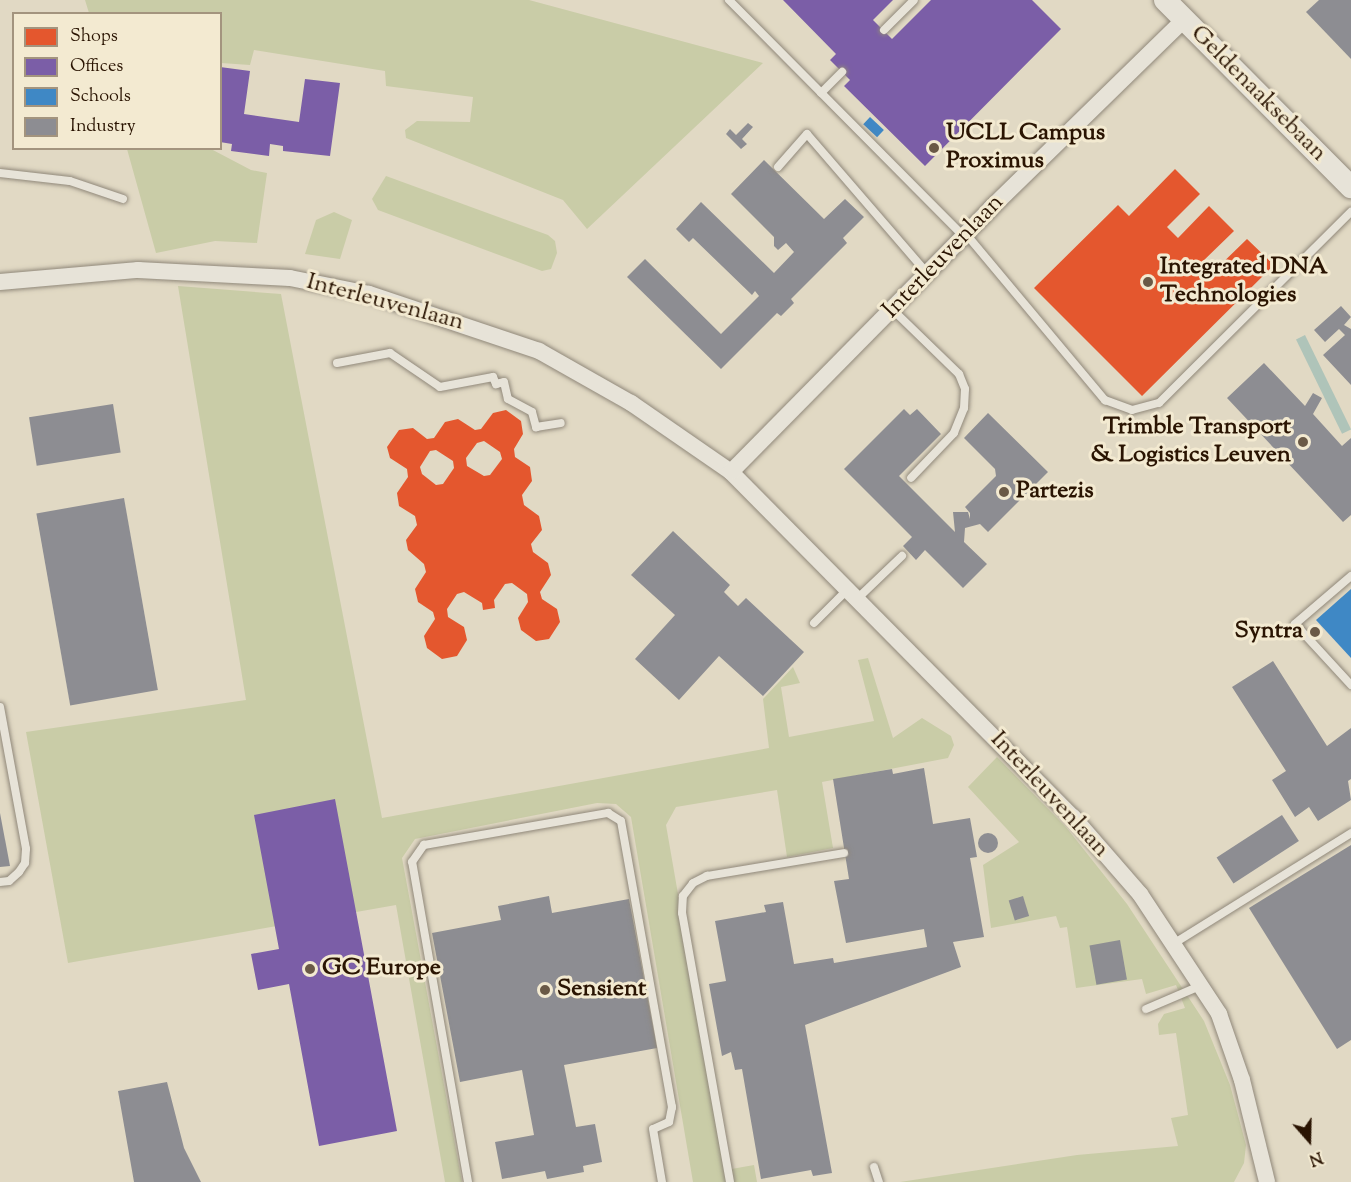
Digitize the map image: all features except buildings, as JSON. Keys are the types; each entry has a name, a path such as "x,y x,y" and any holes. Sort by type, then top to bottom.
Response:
{"street":[{"name":"Geldenaaksebaan","path":"1165,0 1351,187"},
{"name":"Interleuvenlaan","path":"731,472 965,235 1185,19"},
{"name":"Interleuvenlaan","path":"0,282 138,270 290,278 369,294 539,351 613,392 731,472 1073,817 1140,894 1219,1014 1242,1080 1267,1182"}],"lane":[{"path":"729,0 965,235 1105,400 1132,410 1159,403 1351,212"},
{"path":"884,30 914,0"},
{"path":"821,93 842,72"},
{"path":"778,167 807,134 928,274"},
{"path":"0,173 70,181 123,198"},
{"path":"893,310 959,374 965,389 964,408 954,433 911,478"},
{"path":"337,363 390,353 440,387 493,377 496,384 504,382 508,399 532,412 536,427 561,423"},
{"path":"814,623 902,556"},
{"path":"1351,576 1295,624 1351,686"},
{"path":"0,707 4,750 26,856 19,872 9,881 0,882"},
{"path":"468,1182 412,862 424,845 608,813 621,821 672,1107 669,1122 653,1129 662,1182"},
{"path":"1173,945 1351,833"},
{"path":"730,1182 682,913 683,896 693,883 707,876 844,852"},
{"path":"1146,1009 1200,986"},
{"path":"874,1167 879,1182"}],"green space":[{"path":"85,0 529,0 763,63 587,229 563,200 406,138 405,130 417,121 470,122 473,97 386,86 385,71 254,50 250,65 222,63 222,12 89,12"},
{"path":"127,150 213,150 251,170 267,173 257,243 215,241 156,253"},
{"path":"386,176 548,235 555,241 557,253 551,269 542,271 378,210 372,199"},
{"path":"334,212 352,220 340,259 305,254 316,220"},
{"path":"178,286 281,294 382,818 769,748 763,699 793,667 800,683 781,687 789,737 874,721 858,660 868,658 893,738 922,718 951,736 954,745 948,758 822,782 833,848 787,857 777,790 676,807 666,825 726,1170 754,1165 757,1182 693,1182 631,817 616,804 597,803 415,839 402,858 462,1182 445,1182 396,905 68,963 26,732 246,700"},
{"path":"997,757 1066,827 1127,904 1204,1021 1230,1085 1246,1145 1244,1163 1234,1182 900,1182 1077,1155 1178,1146 1171,1118 1188,1115 1176,1033 1159,1035 1158,1024 1164,1014 1185,1008 1176,985 1146,994 1142,979 1076,988 1067,927 1060,928 1056,916 991,928 983,865 1019,842 968,787"}],"shaded area":[{"path":"1305,335 1351,429 1342,434 1296,339"}],"place":[{"name":"UCLL Campus Proximus","path":"934,148"},
{"name":"Integrated DNA Technologies","path":"1148,282"},
{"name":"Trimble Transport & Logistics Leuven","path":"1303,442"},
{"name":"Partezis","path":"1004,492"},
{"name":"Syntra","path":"1315,632"},
{"name":"GC Europe","path":"310,969"},
{"name":"Sensient","path":"545,990"}]}
